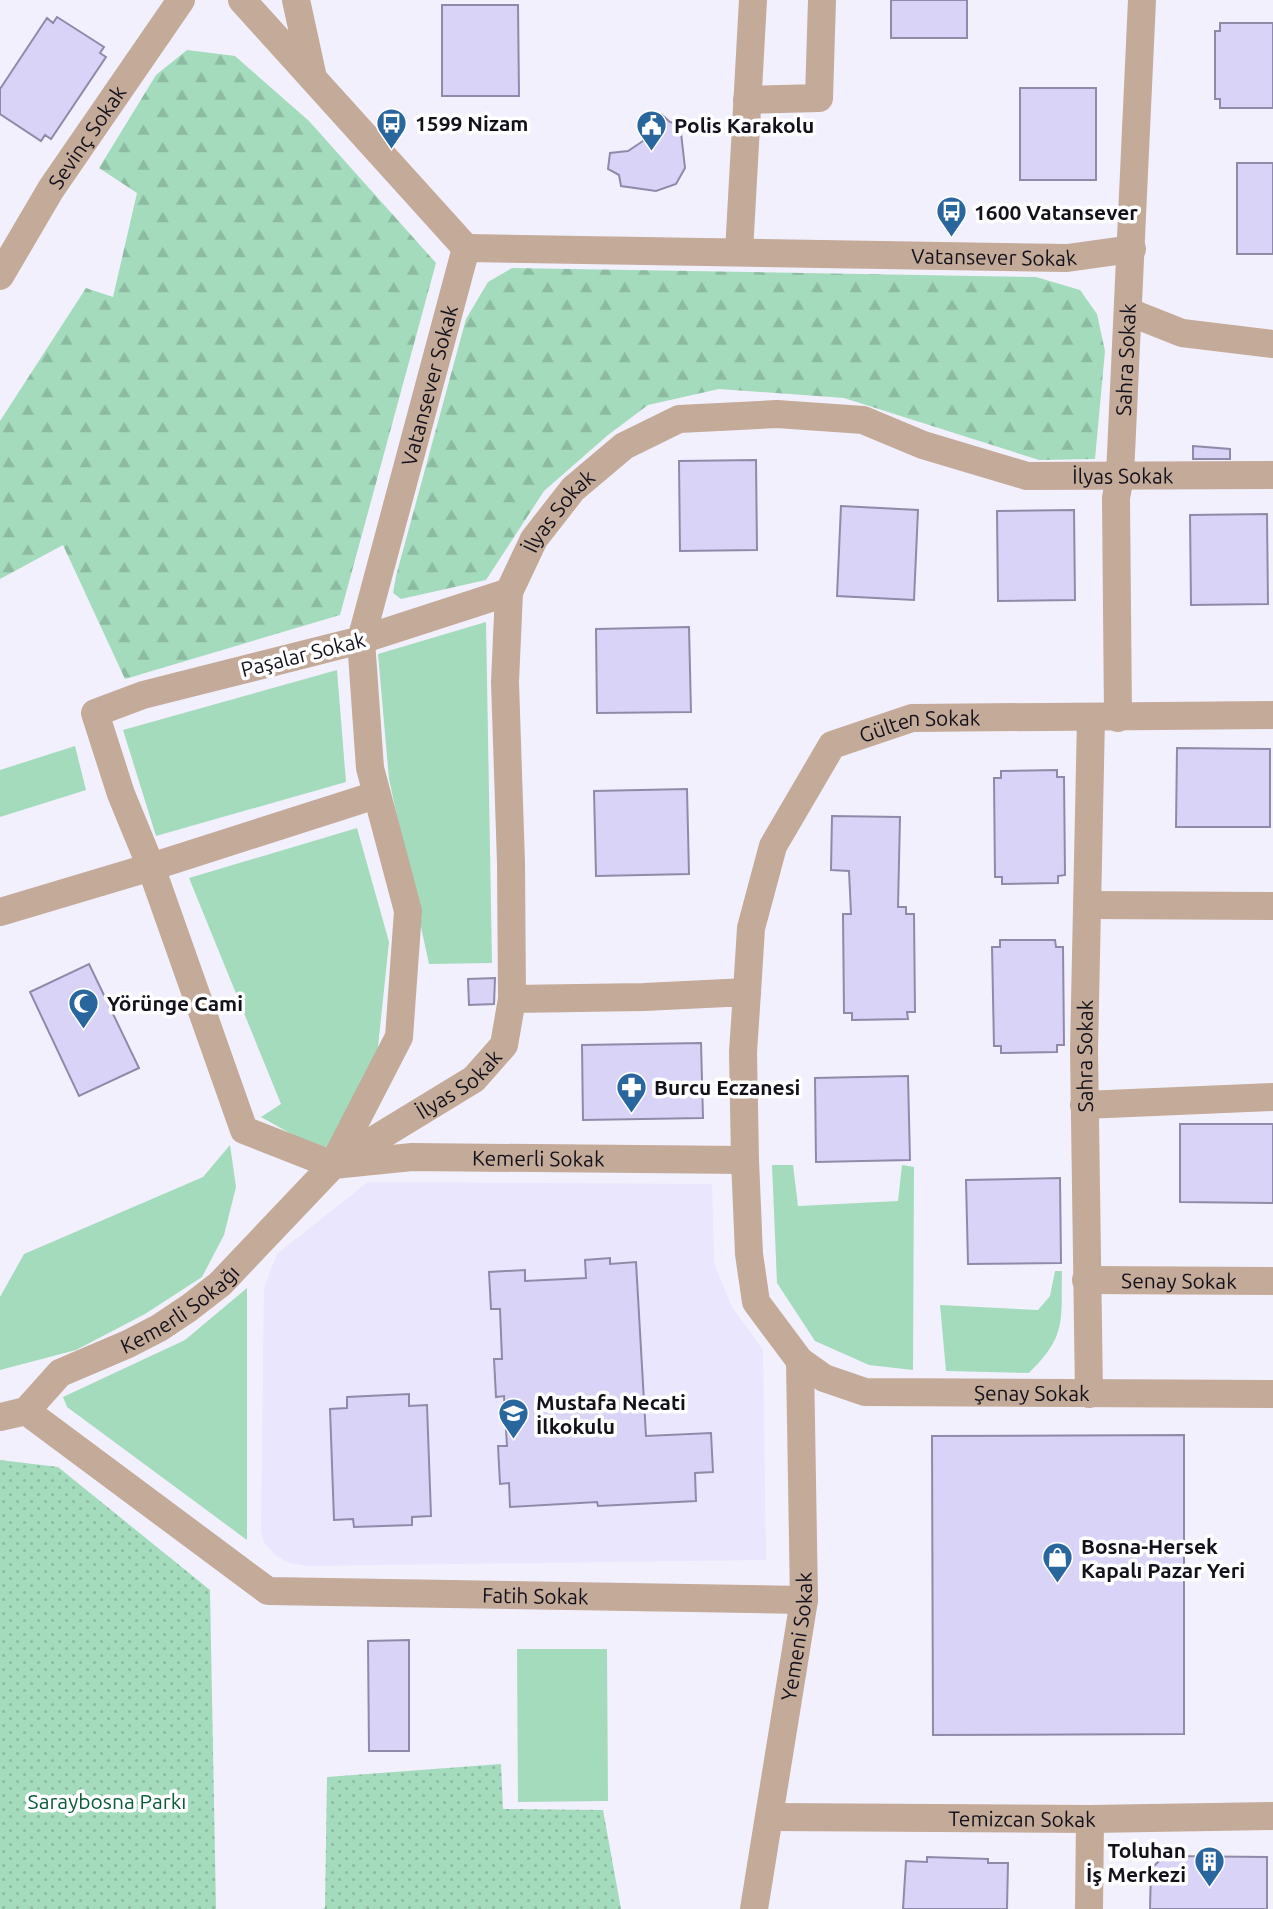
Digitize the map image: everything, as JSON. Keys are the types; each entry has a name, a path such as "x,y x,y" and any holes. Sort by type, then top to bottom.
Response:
{"street":[{"name":"Sevinç Sokak","path":"0,275 51,189 181,0"},
{"path":"242,0 466,248"},
{"path":"296,0 313,81"},
{"path":"739,252 753,0"},
{"path":"747,100 819,98 822,0"},
{"name":"Sahra Sokak","path":"1089,1394 1084,1105 1087,905 1104,718 1116,498 1120,475 1142,0"},
{"name":"Vatansever Sokak","path":"333,1165 399,1037 408,911 370,768 361,640 466,248 1067,258 1132,249"},
{"path":"1129,312 1182,332 1273,344"},
{"name":"İlyas Sokak","path":"333,1165 474,1079 504,1045 512,999 505,682 509,593 534,539 573,488 624,446 679,419 777,414 863,420 923,445 1027,475 1273,475"},
{"name":"Paşalar Sokak","path":"151,867 121,793 95,713 143,695 361,640 509,593"},
{"name":"Gülten Sokak","path":"800,1361 756,1302 749,1254 743,1052 751,928 774,846 832,745 912,718 1273,716"},
{"path":"0,912 376,795"},
{"path":"151,867 244,1130 333,1165"},
{"path":"1087,905 1273,906"},
{"path":"512,999 747,992"},
{"path":"1084,1105 1273,1097"},
{"name":"Kemerli Sokak","path":"333,1165 377,1159 440,1157 745,1160"},
{"name":"Kemerli Sokağı","path":"13,1414 60,1373 159,1328 220,1284 333,1165"},
{"name":"Senay Sokak","path":"1086,1280 1273,1281"},
{"name":"Şenay Sokak","path":"800,1361 824,1378 865,1392 1273,1394"},
{"name":"Yemeni Sokak","path":"754,1909 804,1600 800,1361"},
{"name":"Fatih Sokak","path":"13,1414 268,1591 804,1600"},
{"name":"Temizcan Sokak","path":"770,1817 1090,1819 1273,1816"},
{"path":"1089,1909 1090,1819"}],"shaded area":[{"name":"Mustafa Necati İlkokulu","path":"368,1182 712,1184 714,1263 732,1307 763,1350 766,1560 308,1566 289,1563 275,1555 265,1544 261,1532 264,1288 277,1254"}],"green space":[{"path":"187,50 235,56 309,121 436,263 340,615 125,679 63,545 0,579 0,421 86,288 113,297 137,193 99,168 156,75"},
{"path":"512,268 1036,277 1080,290 1097,314 1105,351 1095,459 1039,460 844,398 719,389 648,405 608,435 544,491 486,580 401,599 393,593 396,576 466,319 488,282"},
{"path":"486,622 492,963 429,964 389,779 378,654"},
{"path":"337,670 346,782 156,836 123,730"},
{"path":"75,746 86,790 0,817 0,770"},
{"path":"357,828 389,942 376,1066 335,1145 318,1149 261,1117 281,1104 189,878"},
{"path":"230,1145 236,1187 224,1235 202,1277 145,1314 76,1350 0,1370 0,1297 24,1254 203,1177"},
{"path":"772,1165 793,1165 798,1206 898,1201 902,1165 914,1167 913,1370 869,1365 815,1341 777,1283"},
{"path":"1055,1271 1062,1271 1059,1327 1050,1348 1029,1373 946,1371 940,1305 1038,1310 1050,1296"},
{"path":"247,1288 247,1540 67,1407 63,1397 185,1340"},
{"name":"Saraybosna Parkı","path":"0,1460 58,1467 210,1590 216,1909 0,1909"},
{"path":"517,1649 607,1649 608,1801 518,1802"},
{"path":"501,1764 503,1809 603,1810 621,1909 322,1909 325,1908 327,1777"}],"building":[{"path":"891,0 967,0 967,38 891,38"},
{"path":"442,5 518,5 519,96 442,96"},
{"path":"57,17 104,47 100,53 106,57 51,139 45,135 41,141 0,114 0,89 47,18 53,23"},
{"path":"1220,23 1273,23 1273,108 1220,108 1220,99 1215,99 1215,31 1220,31"},
{"path":"1020,88 1096,88 1096,180 1020,180"},
{"name":"Polis Karakolu","path":"661,114 670,122 680,124 685,168 676,184 656,191 621,186 619,175 608,169 610,153 628,151 643,141 647,118"},
{"path":"1237,163 1273,163 1273,254 1237,254"},
{"path":"1193,446 1230,449 1230,459 1193,459"},
{"path":"756,460 757,550 680,551 679,461"},
{"path":"841,506 918,510 914,600 837,596"},
{"path":"1074,510 1075,600 998,601 997,511"},
{"path":"1267,514 1268,604 1191,605 1190,515"},
{"path":"689,627 691,712 597,713 596,629"},
{"path":"1177,748 1270,749 1270,827 1176,827"},
{"path":"1057,770 1057,777 1064,777 1065,875 1058,876 1058,883 1002,884 1002,877 995,877 994,778 1001,778 1001,771"},
{"path":"687,789 689,874 596,876 594,791"},
{"path":"832,816 900,817 898,907 906,907 906,914 914,914 915,1012 907,1012 908,1019 852,1020 852,1013 844,1013 843,914 851,914 849,871 831,870"},
{"path":"1000,940 1055,940 1056,947 1063,947 1064,1045 1057,1045 1057,1052 1001,1053 1001,1046 994,1046 992,947 1000,947"},
{"name":"Yörünge Cami","path":"89,964 139,1068 79,1096 30,992"},
{"path":"495,978 494,1004 469,1005 468,979"},
{"path":"701,1043 703,1118 583,1120 582,1045"},
{"path":"908,1076 910,1160 816,1162 815,1078"},
{"path":"1180,1124 1273,1124 1273,1203 1180,1202"},
{"path":"1060,1178 1061,1263 968,1264 966,1180"},
{"path":"610,1258 610,1264 636,1262 646,1436 711,1433 713,1472 695,1473 696,1501 598,1506 597,1502 510,1507 509,1483 500,1484 498,1446 507,1446 504,1396 496,1397 494,1359 502,1359 500,1309 491,1309 489,1272 525,1270 525,1281 586,1278 585,1260"},
{"path":"409,1394 409,1406 427,1405 431,1516 412,1517 412,1525 354,1527 353,1519 334,1520 330,1409 347,1408 347,1397"},
{"name":"Bosna-Hersek Kapalı Pazar Yeri","path":"1184,1435 1184,1734 933,1735 932,1436"},
{"path":"409,1640 409,1751 369,1751 368,1641"},
{"name":"Toluhan İş Merkezi","path":"1164,1856 1267,1857 1267,1909 1150,1909 1151,1869"},
{"path":"927,1857 988,1859 988,1863 1008,1863 1007,1909 903,1909 906,1861 927,1862"}],"place":[{"name":"1599 Nizam","path":"392,150"},
{"name":"Polis Karakolu","path":"651,152"},
{"name":"1600 Vatansever","path":"951,239"},
{"name":"Yörünge Cami","path":"84,1030"},
{"name":"Burcu Eczanesi","path":"631,1114"},
{"name":"Mustafa Necati İlkokulu","path":"513,1441"},
{"name":"Bosna-Hersek Kapalı Pazar Yeri","path":"1058,1585"},
{"name":"Toluhan İş Merkezi","path":"1209,1889"}]}
